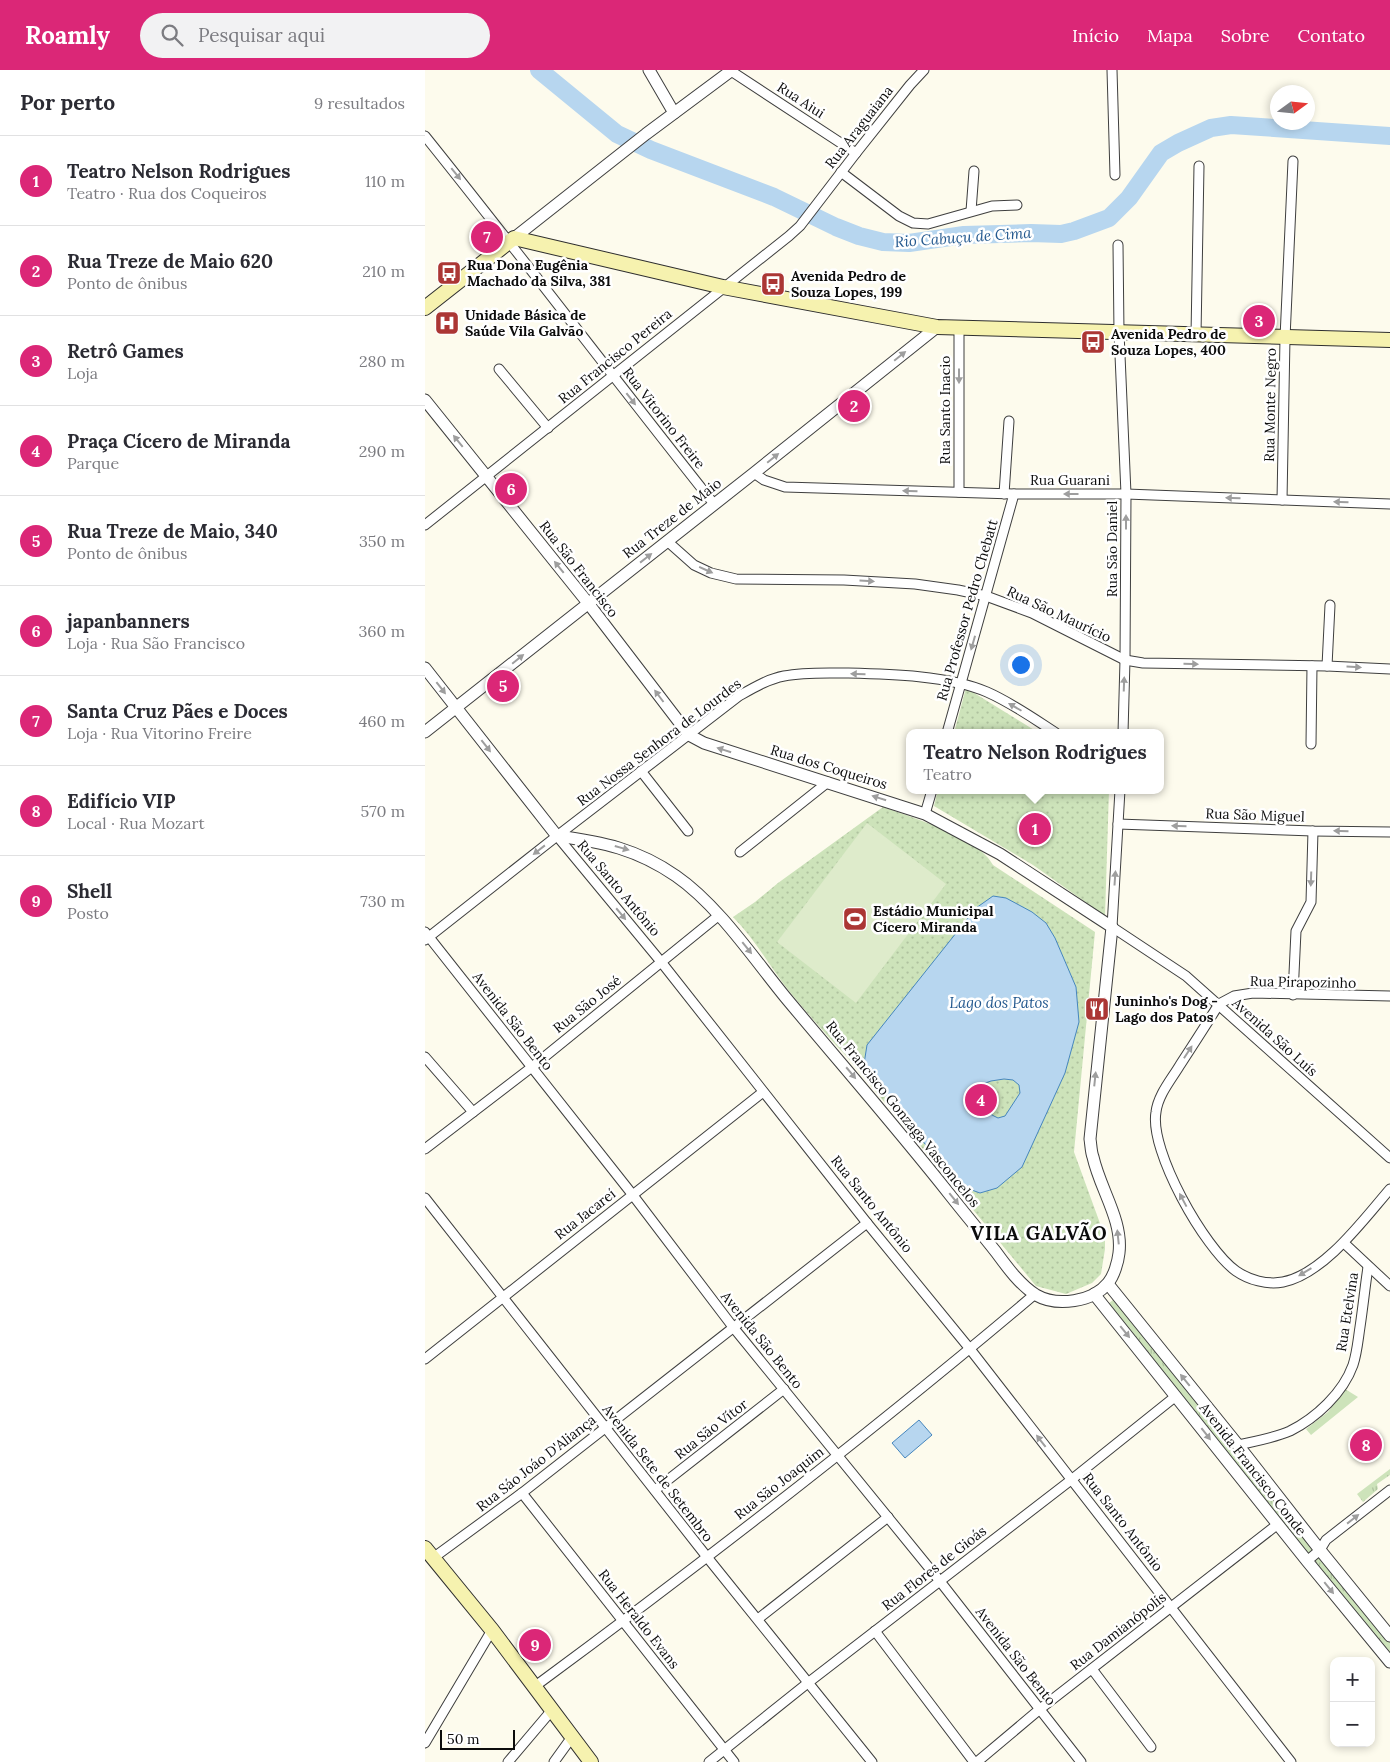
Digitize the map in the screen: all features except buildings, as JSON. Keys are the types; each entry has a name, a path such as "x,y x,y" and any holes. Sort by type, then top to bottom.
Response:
{"main road":[{"path":"425,308 512,240 723,287 937,327 1390,340"},
{"path":"429,1553 491,1630 591,1762"}],"street":[{"path":"649,70 674,113"},
{"path":"512,240 646,134 732,70"},
{"name":"Rua Aiui","path":"732,70 856,153"},
{"name":"Rua Araguaiana","path":"818,203 910,85 924,70"},
{"path":"1112,70 1115,175"},
{"name":"Rua Vitorino Freire","path":"425,136 512,240 612,376 714,504"},
{"name":"Rua Monte Negro","path":"1282,500 1285,338 1293,161"},
{"path":"1196,335 1199,166"},
{"path":"971,211 974,171"},
{"path":"841,172 899,216 913,223 928,224 992,206 1017,205"},
{"name":"Rua Francisco Pereira","path":"425,525 800,226 818,203"},
{"name":"Rua São Daniel","path":"1119,245 1119,332 1126,494 1123,729"},
{"name":"Rua Treze de Maio","path":"425,732 937,327"},
{"name":"Rua Santo Inacio","path":"959,328 959,492"},
{"path":"499,369 548,428"},
{"name":"Rua São Francisco","path":"425,400 588,603 689,734"},
{"path":"1004,494 1009,421"},
{"name":"Rua Guarani","path":"754,473 764,480 785,487 1004,494 1126,494 1390,504"},
{"name":"Rua Professor Pedro Chebatt","path":"948,729 1014,494"},
{"name":"Rua São Maurício","path":"667,542 694,565 711,574 736,579 844,580 915,584 986,596 1032,613 1125,660 1143,663 1390,669"},
{"path":"1327,666 1330,605"},
{"path":"1311,744 1312,666"},
{"name":"Rua Santo Antônio","path":"425,668 557,836 662,962 867,1223 970,1349 1291,1762"},
{"name":"Rua Nossa Senhora de Lourdes","path":"426,936 739,696 759,685 782,676 809,673 888,674 961,683 986,692 1014,706 1050,729"},
{"name":"Rua dos Coqueiros","path":"689,734 704,744 925,814 1000,854 1111,927"},
{"path":"641,771 688,831"},
{"path":"740,852 828,782"},
{"path":"925,814 931,794"},
{"path":"1108,1284 1119,1254 1119,1236 1116,1222 1093,1157 1090,1139 1111,927 1120,794"},
{"name":"Rua São Miguel","path":"1118,824 1390,832"},
{"path":"1293,995 1296,931 1311,902 1313,831"},
{"name":"Rua Francisco Gonzaga Vasconcelos","path":"557,836 599,842 637,854 678,877 733,932 910,1145 1014,1275 1035,1294 1046,1299 1061,1302 1078,1300 1094,1294 1108,1284"},
{"name":"Rua São José","path":"425,1149 532,1067 718,916"},
{"name":"Avenida São Luís","path":"1111,927 1186,976 1390,1158"},
{"name":"Avenida São Bento","path":"426,936 632,1194 733,1327 939,1580 1081,1762"},
{"name":"Rua Pirapozinho","path":"1219,1004 1234,996 1253,993 1390,996"},
{"path":"1219,1004 1161,1095 1155,1112 1156,1130 1160,1147 1175,1186 1187,1208 1221,1257 1235,1271 1251,1279 1265,1282 1281,1282 1293,1279 1307,1272 1344,1243 1390,1189"},
{"path":"425,1058 473,1112"},
{"name":"Rua Jacareí","path":"425,1359 763,1092"},
{"name":"Avenida Sete de Setembro","path":"425,1198 871,1762"},
{"name":"Rua Sáo Joáo D'Aliança","path":"429,1553 522,1492 867,1223"},
{"path":"1344,1243 1390,1286"},
{"name":"Rua Etelvina","path":"1239,1445 1276,1436 1302,1424 1314,1416 1346,1380 1353,1365 1356,1350 1368,1266"},
{"name":"Avenida Francisco Conde","path":"1108,1284 1239,1445 1320,1550 1390,1636"},
{"name":"Rua São Joaquim","path":"534,1687 707,1557 970,1349 1035,1294"},
{"name":"Avenida Francisco Conde","path":"1094,1294 1390,1662"},
{"path":"1106,1308 1109,1299 1118,1298"},
{"name":"Rua São Vítor","path":"655,1490 784,1389"},
{"name":"Rua Flores de Gioás","path":"709,1762 939,1580 1071,1480 1175,1396"},
{"path":"1307,1561 1320,1550 1326,1540 1390,1490"},
{"name":"Rua Heraldo Evans","path":"522,1492 734,1762"},
{"path":"759,1619 888,1517"},
{"name":"Rua Damianópolis","path":"975,1762 1040,1709 1278,1524"},
{"path":"425,1743 491,1630"},
{"path":"875,1631 975,1762"},
{"path":"1092,1669 1151,1747"},
{"path":"508,1762 552,1710"},
{"path":"553,1762 572,1737"}],"green space":[{"path":"966,688 1033,729 955,729"},
{"path":"937,794 1109,794 1105,916 1033,865 934,806"},
{"path":"883,807 960,837 986,855 993,865 1095,932 1074,1152 1105,1237 1105,1249 1101,1274 1092,1283 1066,1294 1036,1286 848,1058 789,991 748,934 733,917"},
{"path":"867,823 946,884 856,1003 777,942"},
{"path":"1114,1299 1390,1642 1390,1656 1107,1305"},
{"path":"1345,1389 1358,1397 1311,1435 1306,1429 1328,1412"},
{"path":"1390,1469 1390,1475 1377,1484 1378,1489 1363,1502 1357,1494"}],"water":[{"name":"Lago dos Patos","path":"993,896 1006,898 1032,912 1046,923 1055,938 1076,987 1079,1022 1065,1073 1022,1167 997,1188 980,1193 958,1185 872,1078 864,1064 867,1045 976,908","holes":["1013,1080 1019,1085 1020,1093 1005,1116 998,1118 990,1114 973,1097 977,1086 991,1081"]},
{"path":"919,1420 932,1435 905,1458 892,1443"}],"waterway":[{"name":"Rio Cabuçu de Cima","path":"539,70 617,134 651,150 774,197 836,227 859,236 883,242 909,243 964,235 1061,234 1074,231 1109,218 1129,198 1161,153 1211,128 1231,125 1390,136"}],"place":[{"name":"Santa Cruz Pães e Doces","path":"487,237"},
{"name":"Rua Dona Eugênia Machado da Silva, 381","path":"449,273"},
{"name":"Avenida Pedro de Souza Lopes, 199","path":"773,284"},
{"name":"Retrô Games","path":"1259,321"},
{"name":"Unidade Básica de Saúde Vila Galvão","path":"447,323"},
{"name":"Avenida Pedro de Souza Lopes, 400","path":"1093,342"},
{"name":"Rua Treze de Maio 620","path":"854,406"},
{"name":"japanbanners","path":"511,489"},
{"name":"Rua Treze de Maio, 340","path":"503,686"},
{"name":"Teatro Nelson Rodrigues","path":"1035,829"},
{"name":"Estádio Municipal Cícero Miranda","path":"855,919"},
{"name":"Juninho's Dog - Lago dos Patos","path":"1097,1009"},
{"name":"Praça Cícero de Miranda","path":"981,1100"},
{"name":"Edifício VIP","path":"1366,1445"},
{"name":"Shell","path":"535,1645"}],"district":[{"name":"VILA GALVÃO","path":"1039,1233"}]}
